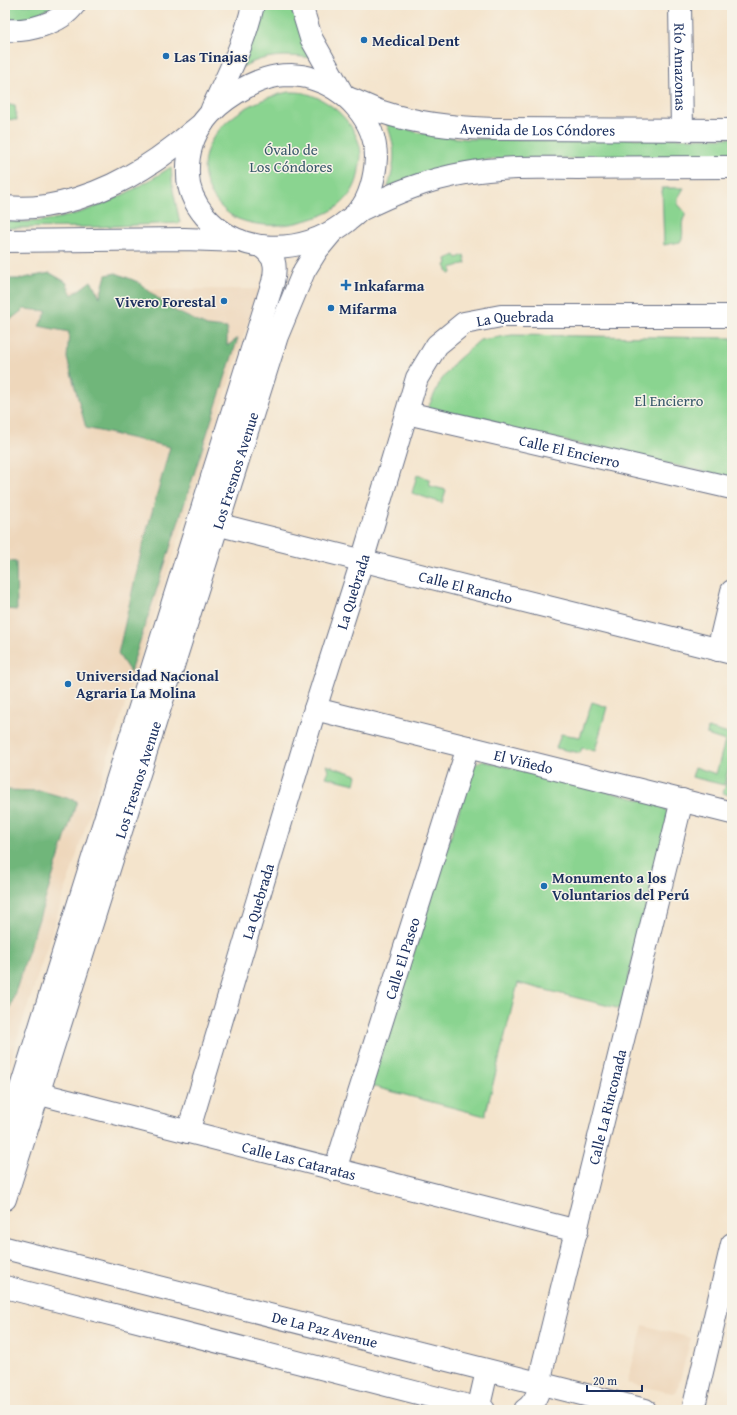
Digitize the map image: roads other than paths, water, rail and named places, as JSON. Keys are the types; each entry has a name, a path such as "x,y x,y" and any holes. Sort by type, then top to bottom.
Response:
{"street":[{"path":"5,30 18,31 44,26 70,10 74,5"},
{"path":"240,241 211,223 200,210 192,196 188,182 189,153 194,137 206,119 239,52 253,5"},
{"path":"301,5 311,38 324,63 345,95 365,119 373,136 376,153 375,169 366,199 358,212"},
{"name":"Río Amazonas","path":"680,5 682,130"},
{"path":"5,207 25,208 45,206 78,198 111,186 154,161 172,148 221,104 236,94 262,81 277,76 292,75 310,78 325,83 345,95"},
{"name":"Avenida de Los Cóndores","path":"345,95 381,112 416,122 456,128 732,130"},
{"path":"5,241 184,239 240,241 261,246 282,247 304,244 332,232 358,212 411,187 466,173 494,169 732,167"},
{"name":"Los Fresnos Avenue","path":"209,522 277,336 304,271 317,250 332,232"},
{"name":"Los Fresnos Avenue","path":"5,1199 30,1092 209,522 274,282 276,271 274,260 261,246"},
{"name":"La Quebrada","path":"188,1132 315,709 362,561 417,378 437,345 464,323 501,316 732,316"},
{"name":"Calle El Encierro","path":"407,413 732,488"},
{"name":"Calle El Rancho","path":"209,522 725,651"},
{"path":"725,651 732,591"},
{"name":"El Viñedo","path":"315,709 732,813"},
{"name":"Calle El Paseo","path":"335,1170 468,747"},
{"name":"Calle La Rinconada","path":"525,1410 536,1398 540,1384 543,1365 577,1231 630,1006 682,800"},
{"name":"Los Fresnos Avenue","path":"5,1139 30,1092"},
{"name":"Calle Las Cataratas","path":"30,1092 577,1231"},
{"path":"693,1410 729,1267 732,1244"},
{"name":"De La Paz Avenue","path":"5,1248 645,1410"},
{"path":"5,1287 480,1410 487,1371"}],"place":[{"name":"Medical Dent","path":"364,40"},
{"name":"Las Tinajas","path":"166,56"},
{"name":"Inkafarma","path":"346,285"},
{"name":"Vivero Forestal","path":"224,301"},
{"name":"Mifarma","path":"331,308"},
{"name":"Universidad Nacional Agraria La Molina","path":"68,684"},
{"name":"Monumento a los Voluntarios del Perú","path":"544,886"}],"park label":[{"name":"Óvalo de Los Cóndores","path":"291,158"},
{"name":"El Encierro","path":"669,400"}]}
